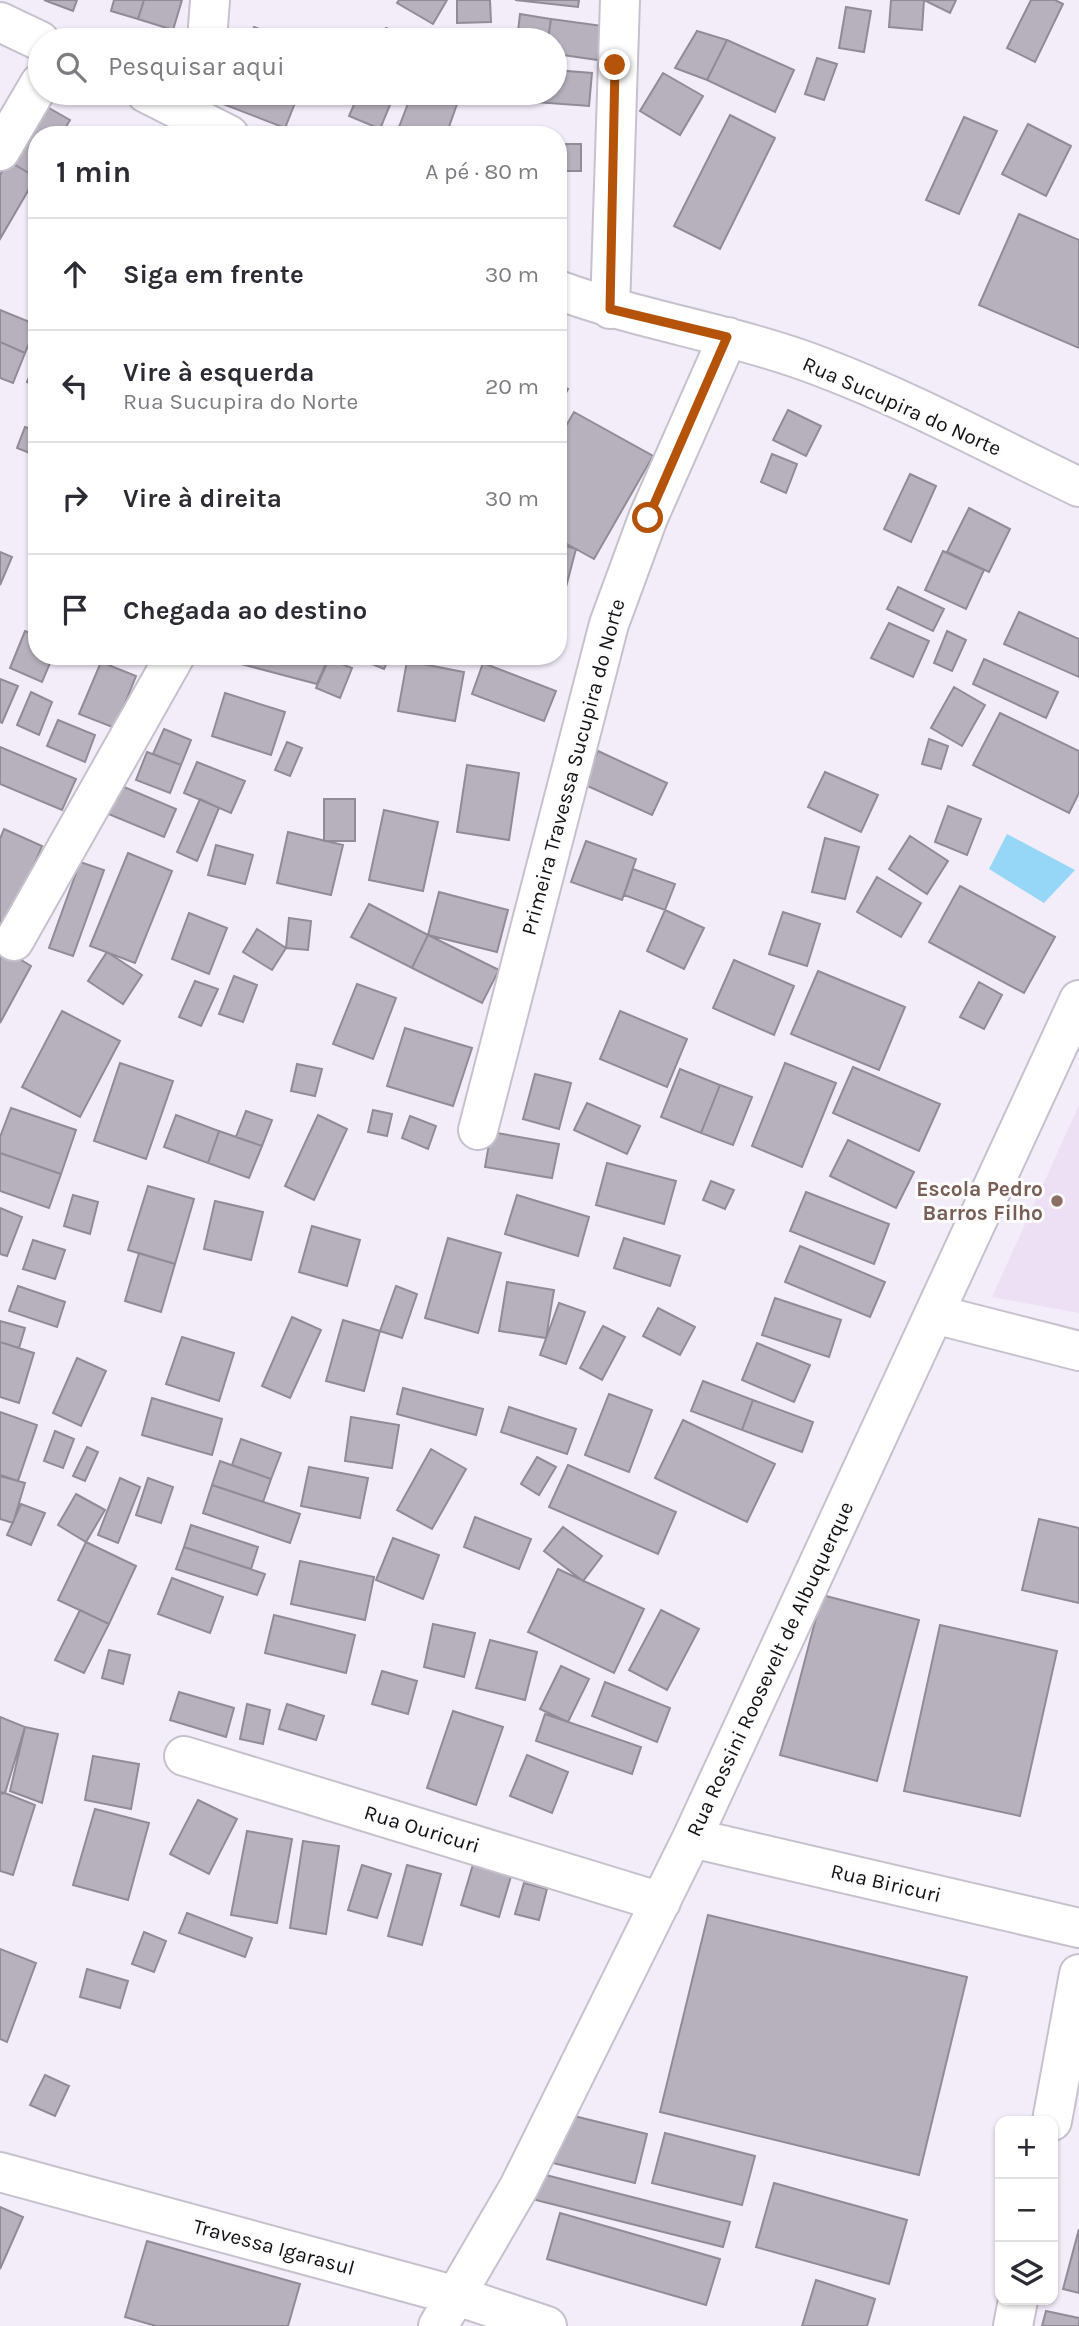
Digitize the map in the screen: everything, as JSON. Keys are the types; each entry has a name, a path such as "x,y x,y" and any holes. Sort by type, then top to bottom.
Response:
{"street":[{"path":"208,28 210,0"},
{"path":"610,309 620,0"},
{"path":"0,22 28,35"},
{"path":"0,150 28,103"},
{"path":"180,105 211,116"},
{"name":"Rua Sucupira do Norte","path":"567,293 610,309 727,337 823,367 1079,487"},
{"name":"Primeira Travessa Sucupira do Norte","path":"478,1130 609,624 648,518 727,337"},
{"path":"14,941 170,665"},
{"name":"Rua Rossini Roosevelt de Albuquerque","path":"448,2311 519,2187 692,1838 1079,1000"},
{"path":"934,1314 1079,1351"},
{"name":"Rua Ouricuri","path":"184,1756 661,1902"},
{"name":"Rua Biricuri","path":"692,1838 1079,1928"},
{"path":"1053,2116 1079,1974"},
{"name":"Travessa Igarasul","path":"0,2172 448,2311 547,2326"},
{"path":"1013,2326 1017,2305"}],"shaded area":[{"name":"Escola Pedro Barros Filho","path":"1079,1105 1079,1313 992,1297"}],"water":[{"path":"1007,834 1075,870 1044,903 989,869"}],"building":[{"path":"44,0 77,0 73,11"},
{"path":"114,0 144,0 138,19 111,11"},
{"path":"144,0 182,0 174,28 138,19"},
{"path":"399,0 447,0 433,24 397,3"},
{"path":"457,0 490,0 491,22 457,23"},
{"path":"515,0 579,0 578,7"},
{"path":"891,0 924,0 922,30 889,27"},
{"path":"924,0 956,0 950,13"},
{"path":"1031,0 1055,0 1063,4 1035,62 1007,48"},
{"path":"846,7 871,11 864,52 839,48"},
{"path":"520,14 551,19 550,28 518,28"},
{"path":"551,19 603,26 598,60 567,56 567,28 550,28"},
{"path":"697,31 727,40 707,80 675,68"},
{"path":"727,40 794,70 775,112 707,80"},
{"path":"817,58 837,64 824,100 805,94"},
{"path":"567,71 592,73 589,106 567,104"},
{"path":"663,73 703,96 680,135 640,111"},
{"path":"41,105 70,120 66,126 29,126"},
{"path":"226,105 294,105 286,126"},
{"path":"354,105 390,105 381,126 373,126 349,116"},
{"path":"407,105 457,105 449,126 399,126"},
{"path":"730,115 775,138 720,249 674,226"},
{"path":"964,117 997,131 959,214 926,200"},
{"path":"1028,124 1071,146 1046,196 1002,174"},
{"path":"28,127 28,172 8,161"},
{"path":"567,144 581,144 581,171 567,171"},
{"path":"8,161 28,172 28,191 0,239 0,175"},
{"path":"1019,214 1079,240 1079,348 979,305"},
{"path":"0,310 28,321 28,346 25,353 0,342"},
{"path":"0,342 25,353 13,383 0,378"},
{"path":"788,410 821,426 806,456 773,440"},
{"path":"574,412 653,456 594,559 567,544 567,424"},
{"path":"25,427 28,428 28,452 17,448"},
{"path":"772,454 797,464 786,493 761,482"},
{"path":"910,474 936,486 911,542 884,529"},
{"path":"969,508 1010,529 989,572 947,552"},
{"path":"567,546 576,549 567,583"},
{"path":"943,551 984,570 966,609 925,590"},
{"path":"0,552 12,557 0,585"},
{"path":"898,587 944,609 933,631 887,609"},
{"path":"1019,612 1079,639 1079,677 1004,644"},
{"path":"889,623 929,641 913,677 871,658"},
{"path":"25,631 28,632 28,665 49,665 42,682 10,668"},
{"path":"947,631 966,640 952,671 934,663"},
{"path":"984,659 1058,692 1046,718 973,684"},
{"path":"100,665 108,665 136,676 115,728 79,714"},
{"path":"245,665 325,665 317,684"},
{"path":"326,665 352,668 340,698 316,688"},
{"path":"406,665 428,665 464,672 455,721 398,711"},
{"path":"482,665 556,691 544,721 472,694"},
{"path":"0,679 18,686 2,723 0,722"},
{"path":"954,687 985,705 962,746 931,728"},
{"path":"31,692 52,702 39,735 17,725"},
{"path":"225,693 285,712 271,755 212,736"},
{"path":"1000,713 1079,751 1079,793 1069,813 973,765"},
{"path":"58,720 95,735 85,762 47,746"},
{"path":"164,729 191,740 181,765 153,754"},
{"path":"929,739 948,746 941,769 922,764"},
{"path":"287,742 302,748 290,776 275,770"},
{"path":"0,747 76,779 62,810 0,784"},
{"path":"598,751 667,783 652,815 583,784"},
{"path":"147,752 181,765 170,793 136,780"},
{"path":"197,762 245,781 231,813 184,793"},
{"path":"467,765 519,773 509,840 457,832"},
{"path":"825,772 878,795 861,832 808,807"},
{"path":"117,784 176,809 164,837 106,813"},
{"path":"200,799 219,808 197,861 177,852"},
{"path":"324,799 355,799 355,841 324,841"},
{"path":"948,806 981,819 967,855 935,842"},
{"path":"384,810 438,822 423,891 369,880"},
{"path":"4,829 42,846 0,946 0,839"},
{"path":"288,832 343,845 331,895 277,883"},
{"path":"910,836 948,861 927,894 889,869"},
{"path":"825,838 859,847 845,899 812,892"},
{"path":"586,841 636,859 622,900 571,882"},
{"path":"216,845 253,855 245,884 208,875"},
{"path":"128,853 172,871 135,963 90,946"},
{"path":"80,862 104,870 73,956 49,948"},
{"path":"633,869 675,884 665,910 624,895"},
{"path":"877,877 921,903 901,937 857,912"},
{"path":"960,886 1055,937 1024,993 929,942"},
{"path":"439,892 508,910 497,952 428,935"},
{"path":"369,904 428,935 412,968 351,937"},
{"path":"665,910 704,928 684,969 647,951"},
{"path":"783,912 820,924 807,966 769,954"},
{"path":"189,913 227,928 209,974 172,959"},
{"path":"289,918 311,921 308,950 286,948"},
{"path":"257,929 286,948 272,970 243,952"},
{"path":"428,935 499,970 482,1003 412,968"},
{"path":"0,947 31,966 0,1023"},
{"path":"107,952 142,975 123,1004 88,981"},
{"path":"734,960 794,986 774,1035 713,1008"},
{"path":"818,971 905,1007 879,1070 791,1034"},
{"path":"234,976 257,985 243,1022 219,1014"},
{"path":"195,981 218,989 201,1026 179,1017"},
{"path":"979,982 1002,995 984,1029 960,1017"},
{"path":"357,984 396,998 373,1059 333,1044"},
{"path":"62,1011 120,1041 80,1117 22,1087"},
{"path":"620,1011 687,1039 667,1087 600,1059"},
{"path":"405,1028 472,1048 453,1106 387,1086"},
{"path":"120,1063 173,1081 146,1159 94,1141"},
{"path":"785,1063 836,1083 802,1167 752,1146"},
{"path":"297,1064 322,1069 315,1096 291,1091"},
{"path":"853,1067 940,1104 919,1151 833,1113"},
{"path":"680,1069 720,1085 701,1133 661,1117"},
{"path":"535,1074 571,1083 559,1129 523,1119"},
{"path":"720,1085 752,1097 733,1145 701,1133"},
{"path":"587,1103 640,1126 627,1154 574,1130"},
{"path":"11,1108 76,1130 61,1174 0,1153 0,1137"},
{"path":"373,1110 392,1114 387,1136 368,1132"},
{"path":"246,1111 272,1120 262,1146 236,1137"},
{"path":"176,1115 219,1131 208,1163 164,1147"},
{"path":"318,1115 347,1129 314,1200 285,1186"},
{"path":"410,1116 436,1126 428,1149 402,1138"},
{"path":"219,1131 262,1146 249,1178 208,1163"},
{"path":"491,1132 559,1144 552,1178 485,1167"},
{"path":"848,1140 914,1172 896,1208 830,1176"},
{"path":"0,1153 61,1174 49,1208 0,1191"},
{"path":"607,1163 676,1181 664,1224 596,1205"},
{"path":"711,1181 734,1190 725,1209 703,1200"},
{"path":"148,1186 194,1199 175,1264 128,1250"},
{"path":"806,1192 889,1224 874,1264 790,1231"},
{"path":"73,1195 98,1202 90,1234 64,1226"},
{"path":"517,1195 589,1217 578,1256 505,1234"},
{"path":"215,1201 263,1212 251,1260 204,1249"},
{"path":"0,1208 22,1217 7,1256 0,1254"},
{"path":"312,1226 360,1240 347,1286 299,1272"},
{"path":"448,1238 501,1253 478,1333 425,1318"},
{"path":"624,1238 680,1256 670,1286 614,1268"},
{"path":"33,1240 65,1250 55,1279 23,1269"},
{"path":"800,1246 885,1282 870,1317 785,1282"},
{"path":"139,1253 175,1264 161,1312 125,1301"},
{"path":"507,1282 554,1290 546,1338 499,1331"},
{"path":"18,1286 65,1302 57,1327 9,1311"},
{"path":"396,1286 417,1294 402,1338 380,1331"},
{"path":"775,1298 841,1320 829,1357 762,1335"},
{"path":"559,1303 585,1312 566,1364 540,1355"},
{"path":"658,1308 695,1327 680,1355 643,1336"},
{"path":"292,1317 321,1330 290,1398 262,1386"},
{"path":"343,1320 380,1331 364,1391 326,1381"},
{"path":"0,1321 25,1328 19,1348 0,1342"},
{"path":"603,1326 625,1337 602,1380 580,1368"},
{"path":"182,1337 234,1353 219,1401 166,1384"},
{"path":"0,1342 34,1353 19,1403 0,1397"},
{"path":"757,1343 810,1365 794,1402 742,1380"},
{"path":"77,1358 106,1371 81,1426 53,1413"},
{"path":"703,1381 753,1400 742,1430 691,1411"},
{"path":"403,1388 483,1409 476,1435 397,1414"},
{"path":"609,1394 652,1410 629,1472 585,1455"},
{"path":"152,1398 222,1419 212,1455 142,1435"},
{"path":"753,1400 813,1422 802,1452 742,1430"},
{"path":"509,1407 576,1429 567,1454 501,1432"},
{"path":"0,1412 37,1425 18,1481 0,1475"},
{"path":"351,1417 399,1425 392,1468 345,1461"},
{"path":"683,1420 775,1464 747,1522 655,1478"},
{"path":"55,1431 74,1439 63,1468 44,1461"},
{"path":"241,1439 281,1453 271,1479 232,1465"},
{"path":"87,1447 98,1452 85,1481 73,1476"},
{"path":"431,1449 466,1469 432,1529 397,1510"},
{"path":"537,1457 556,1467 539,1495 521,1484"},
{"path":"220,1461 271,1479 263,1502 212,1485"},
{"path":"568,1465 676,1512 658,1554 549,1507"},
{"path":"309,1467 368,1478 360,1518 301,1506"},
{"path":"0,1476 25,1483 13,1523 0,1519"},
{"path":"120,1478 140,1487 118,1543 98,1535"},
{"path":"148,1478 173,1487 161,1523 136,1515"},
{"path":"212,1485 300,1514 290,1543 203,1513"},
{"path":"76,1494 105,1510 86,1542 58,1525"},
{"path":"21,1504 45,1513 31,1545 7,1535"},
{"path":"475,1517 531,1539 519,1569 464,1547"},
{"path":"1039,1519 1079,1528 1079,1603 1022,1590"},
{"path":"191,1525 258,1547 251,1569 184,1547"},
{"path":"563,1527 602,1556 583,1581 544,1551"},
{"path":"393,1538 439,1555 423,1599 376,1580"},
{"path":"86,1542 136,1566 109,1624 58,1600"},
{"path":"184,1547 265,1574 257,1595 176,1569"},
{"path":"300,1561 374,1577 365,1620 291,1604"},
{"path":"558,1569 644,1609 614,1673 528,1632"},
{"path":"172,1578 223,1597 210,1633 158,1614"},
{"path":"822,1595 919,1620 877,1781 780,1755"},
{"path":"80,1610 109,1624 84,1673 55,1660"},
{"path":"661,1610 699,1629 667,1690 629,1670"},
{"path":"274,1615 355,1635 346,1673 265,1653"},
{"path":"433,1624 475,1633 464,1677 424,1667"},
{"path":"940,1625 1057,1651 1020,1816 904,1791"},
{"path":"490,1640 537,1652 525,1700 476,1688"},
{"path":"109,1650 130,1655 123,1684 102,1678"},
{"path":"561,1666 589,1679 568,1722 540,1709"},
{"path":"382,1671 417,1681 408,1714 372,1704"},
{"path":"605,1682 670,1708 657,1742 592,1716"},
{"path":"179,1692 234,1708 226,1737 170,1720"},
{"path":"247,1704 270,1710 263,1744 240,1739"},
{"path":"287,1704 324,1716 316,1740 279,1729"},
{"path":"453,1711 503,1727 476,1805 427,1788"},
{"path":"545,1714 641,1747 632,1774 536,1741"},
{"path":"0,1717 25,1727 5,1793 0,1792"},
{"path":"25,1727 58,1734 42,1803 10,1791"},
{"path":"527,1755 568,1772 552,1813 510,1796"},
{"path":"93,1756 139,1764 131,1809 85,1800"},
{"path":"5,1793 35,1805 13,1875 0,1871 0,1794"},
{"path":"198,1800 237,1819 209,1874 170,1854"},
{"path":"95,1809 149,1823 128,1900 73,1885"},
{"path":"247,1831 292,1839 277,1923 231,1915"},
{"path":"303,1841 339,1846 326,1934 290,1928"},
{"path":"474,1861 512,1873 499,1917 461,1905"},
{"path":"362,1865 391,1874 377,1918 348,1910"},
{"path":"407,1865 441,1874 422,1945 388,1936"},
{"path":"524,1883 547,1889 539,1920 515,1914"},
{"path":"187,1913 252,1938 245,1957 179,1933"},
{"path":"708,1915 967,1977 919,2175 660,2112"},
{"path":"144,1932 166,1941 154,1972 132,1964"},
{"path":"0,1949 36,1963 7,2042 0,2039"},
{"path":"87,1969 128,1981 120,2008 80,1997"},
{"path":"45,2075 69,2086 55,2116 30,2105"},
{"path":"566,2114 647,2134 635,2183 553,2163"},
{"path":"665,2133 755,2156 742,2205 652,2183"},
{"path":"534,2172 730,2222 723,2247 528,2198"},
{"path":"774,2183 907,2220 889,2284 756,2247"},
{"path":"0,2207 23,2217 0,2269"},
{"path":"560,2213 720,2259 706,2305 547,2259"},
{"path":"1079,2229 1079,2293 1063,2289"},
{"path":"147,2241 300,2284 288,2326 156,2326 125,2317"},
{"path":"816,2280 875,2299 867,2326 802,2326"},
{"path":"1046,2311 1079,2318 1079,2326 1042,2326"}],"place":[{"name":"Escola Pedro Barros Filho","path":"1057,1201"}],"route":[{"path":"615,65 610,309 727,337 648,518"}]}
